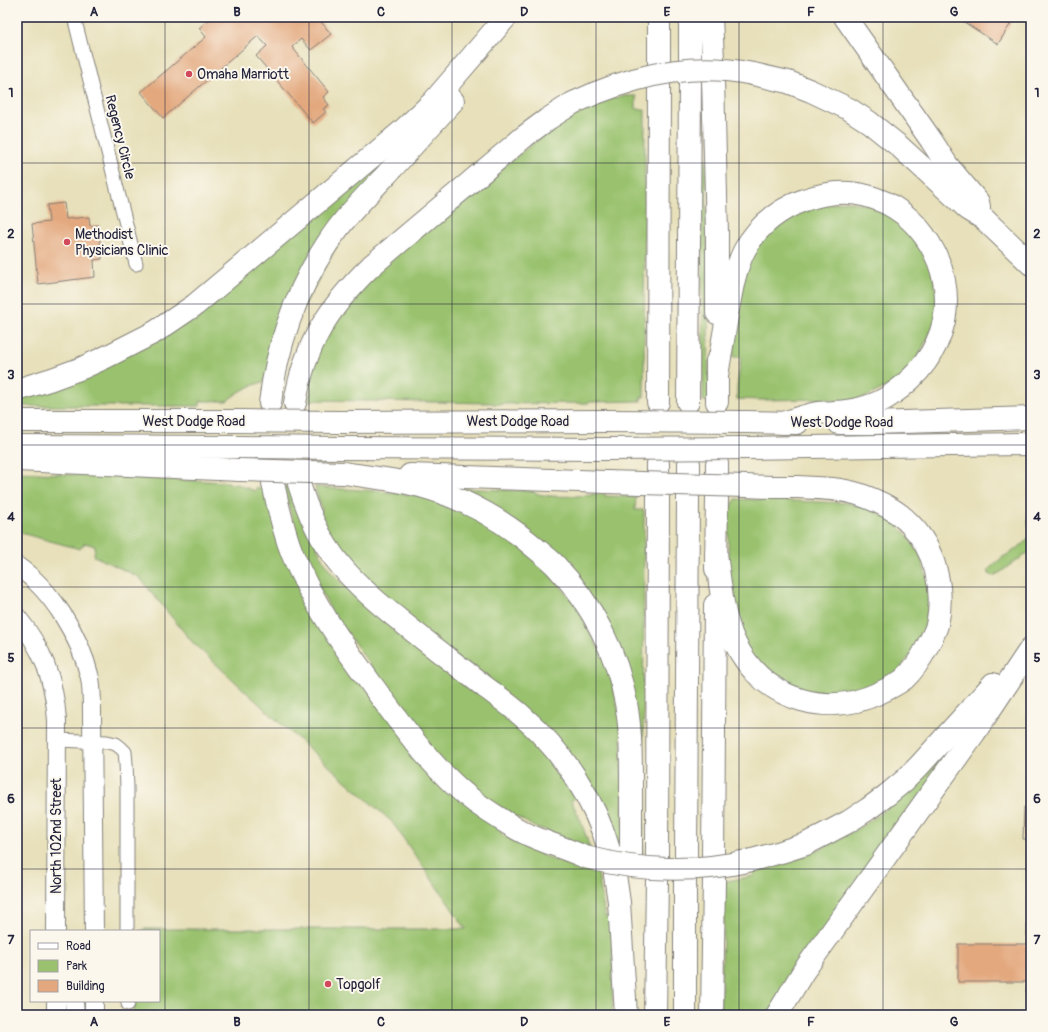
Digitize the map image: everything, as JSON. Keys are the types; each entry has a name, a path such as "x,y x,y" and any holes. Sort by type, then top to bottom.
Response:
{"highway":[{"path":"17,390 82,368 106,357 155,332 195,305 412,122 433,102 506,17"},
{"path":"270,402 276,367 287,324 304,282 319,256 350,213 460,94 481,65 510,17"},
{"path":"658,402 659,17"},
{"path":"688,402 690,17"},
{"path":"711,17 718,265 717,402"},
{"path":"845,17 948,165 978,202 984,219"},
{"path":"295,403 304,363 315,338 330,313 347,290 371,266 525,136 548,119 573,104 596,93 634,79 672,72 704,69 724,70 753,74 788,82 811,91 848,109 869,122 968,209 984,219 1031,264"},
{"path":"717,376 736,270 744,251 764,224 777,213 793,204 813,197 833,193 850,193 868,196 885,202 898,210 913,222 923,233 936,254 943,277 946,306 944,321 939,338 932,353 920,370 906,384 891,396 871,406 856,410 818,413 783,423"},
{"name":"West Dodge Road","path":"17,421 606,421 873,423 1027,419"},
{"path":"952,446 1031,444"},
{"name":"West Dodge Road","path":"17,446 606,449 952,446"},
{"path":"952,446 1031,457"},
{"path":"17,460 343,474 824,488 840,490 858,494 882,504 910,524 921,538 929,551 939,582 939,612 932,637 916,665 904,678 890,688 869,698 851,703 833,705 814,703 796,698 780,691 764,681 750,667 739,652 726,619 716,554"},
{"path":"343,474 382,478 420,486 479,509 502,522 531,544 556,566 574,586 603,633 613,656 626,702 632,752 626,870 619,902 627,1015"},
{"path":"655,1015 658,479"},
{"path":"685,1015 689,479"},
{"path":"712,1015 717,480"},
{"path":"273,483 278,510 286,537 307,586 334,631 369,681 428,758 474,801 491,813 529,835 585,857 615,864 675,870 705,868 738,863 806,844 848,822 868,810 905,780 1031,642"},
{"path":"299,484 309,512 320,534 335,558 353,580 412,631 521,715 544,737 562,758 590,802 600,824 610,853"},
{"path":"778,1015 788,996 804,972 966,744 1031,648"}],"main road":[{"path":"17,566 24,570 44,589 64,618 76,641 87,668 91,684 94,930"},
{"name":"North 102nd Street","path":"17,617 34,640 45,660 54,690 57,740 56,930"},
{"path":"56,1002 56,1015"},
{"path":"74,1002 75,1015"},
{"path":"94,1002 94,1015"}],"street":[{"name":"Regency Circle","path":"74,17 136,264"},
{"path":"57,740 107,742 116,744 125,752 127,788 127,930"}],"green space":[{"path":"621,96 636,96 636,109 645,109 644,397 641,397 641,401 493,404 309,401 311,388 302,386 309,361 367,274 572,113"},
{"path":"396,147 377,171 263,382 253,385 227,401 200,401 200,406 17,406 17,395 100,368"},
{"path":"702,159 706,159 708,401 703,401"},
{"path":"846,201 871,205 893,215 930,255 940,314 908,376 866,397 841,402 827,399 737,399 741,357 733,357 739,302 743,277 754,250 775,225 799,210"},
{"path":"17,472 227,482 255,491 257,487 266,492 307,606 502,832 501,834 551,859 576,868 598,873 605,917 612,917 613,1015 134,1015 134,1002 160,1002 160,930 142,930 145,929 466,929 392,822 270,714 192,642 139,577 94,556 95,546 85,543 80,549 17,532"},
{"path":"289,486 322,558 331,572 341,582 529,733 578,796 571,801 580,819 590,849 543,829 538,829 507,811 482,794 431,750 331,610 301,552 284,487"},
{"path":"315,487 424,496 477,517 539,561 576,605 610,671 621,723 624,857 592,789 368,589 313,515 322,511"},
{"path":"453,488 532,491 537,494 552,496 605,494 605,496 636,497 635,510 644,510 643,859 635,858 635,748 602,618"},
{"path":"736,499 847,503 869,508 893,521 907,535 920,555 930,589 927,623 919,644 895,675 841,699 784,688 741,645 728,570 729,505 733,504"},
{"path":"1028,513 1031,513 1031,535 1028,522"},
{"path":"1031,535 1031,551 1001,572 993,576 989,574 988,570 992,566 1018,548"},
{"path":"966,731 767,1015 720,1015 726,881 754,876 754,872 794,860 832,843 869,822 902,796"}],"building":[{"name":"Omaha Marriott","path":"212,17 317,17 331,34 311,50 301,39 292,47 329,92 323,97 329,105 323,109 326,112 313,123 256,56 267,46 258,36 163,118 141,92 206,37 199,28"},
{"path":"967,17 1015,17 998,44 964,22"},
{"name":"Methodist Physicians Clinic","path":"64,203 66,219 89,217 90,226 98,225 102,259 94,260 95,277 38,284 32,224 49,222 47,205"},
{"path":"1024,807 1031,807 1031,992 1026,992 1027,982 958,982 958,944 1027,944 1028,839 1023,839"}],"tunnel":[{"path":"270,403 268,443 273,483"},
{"path":"295,404 293,444 299,484"}],"place":[{"name":"Omaha Marriott","path":"189,74"},
{"name":"Methodist Physicians Clinic","path":"67,242"},
{"name":"Topgolf","path":"328,984"}]}
